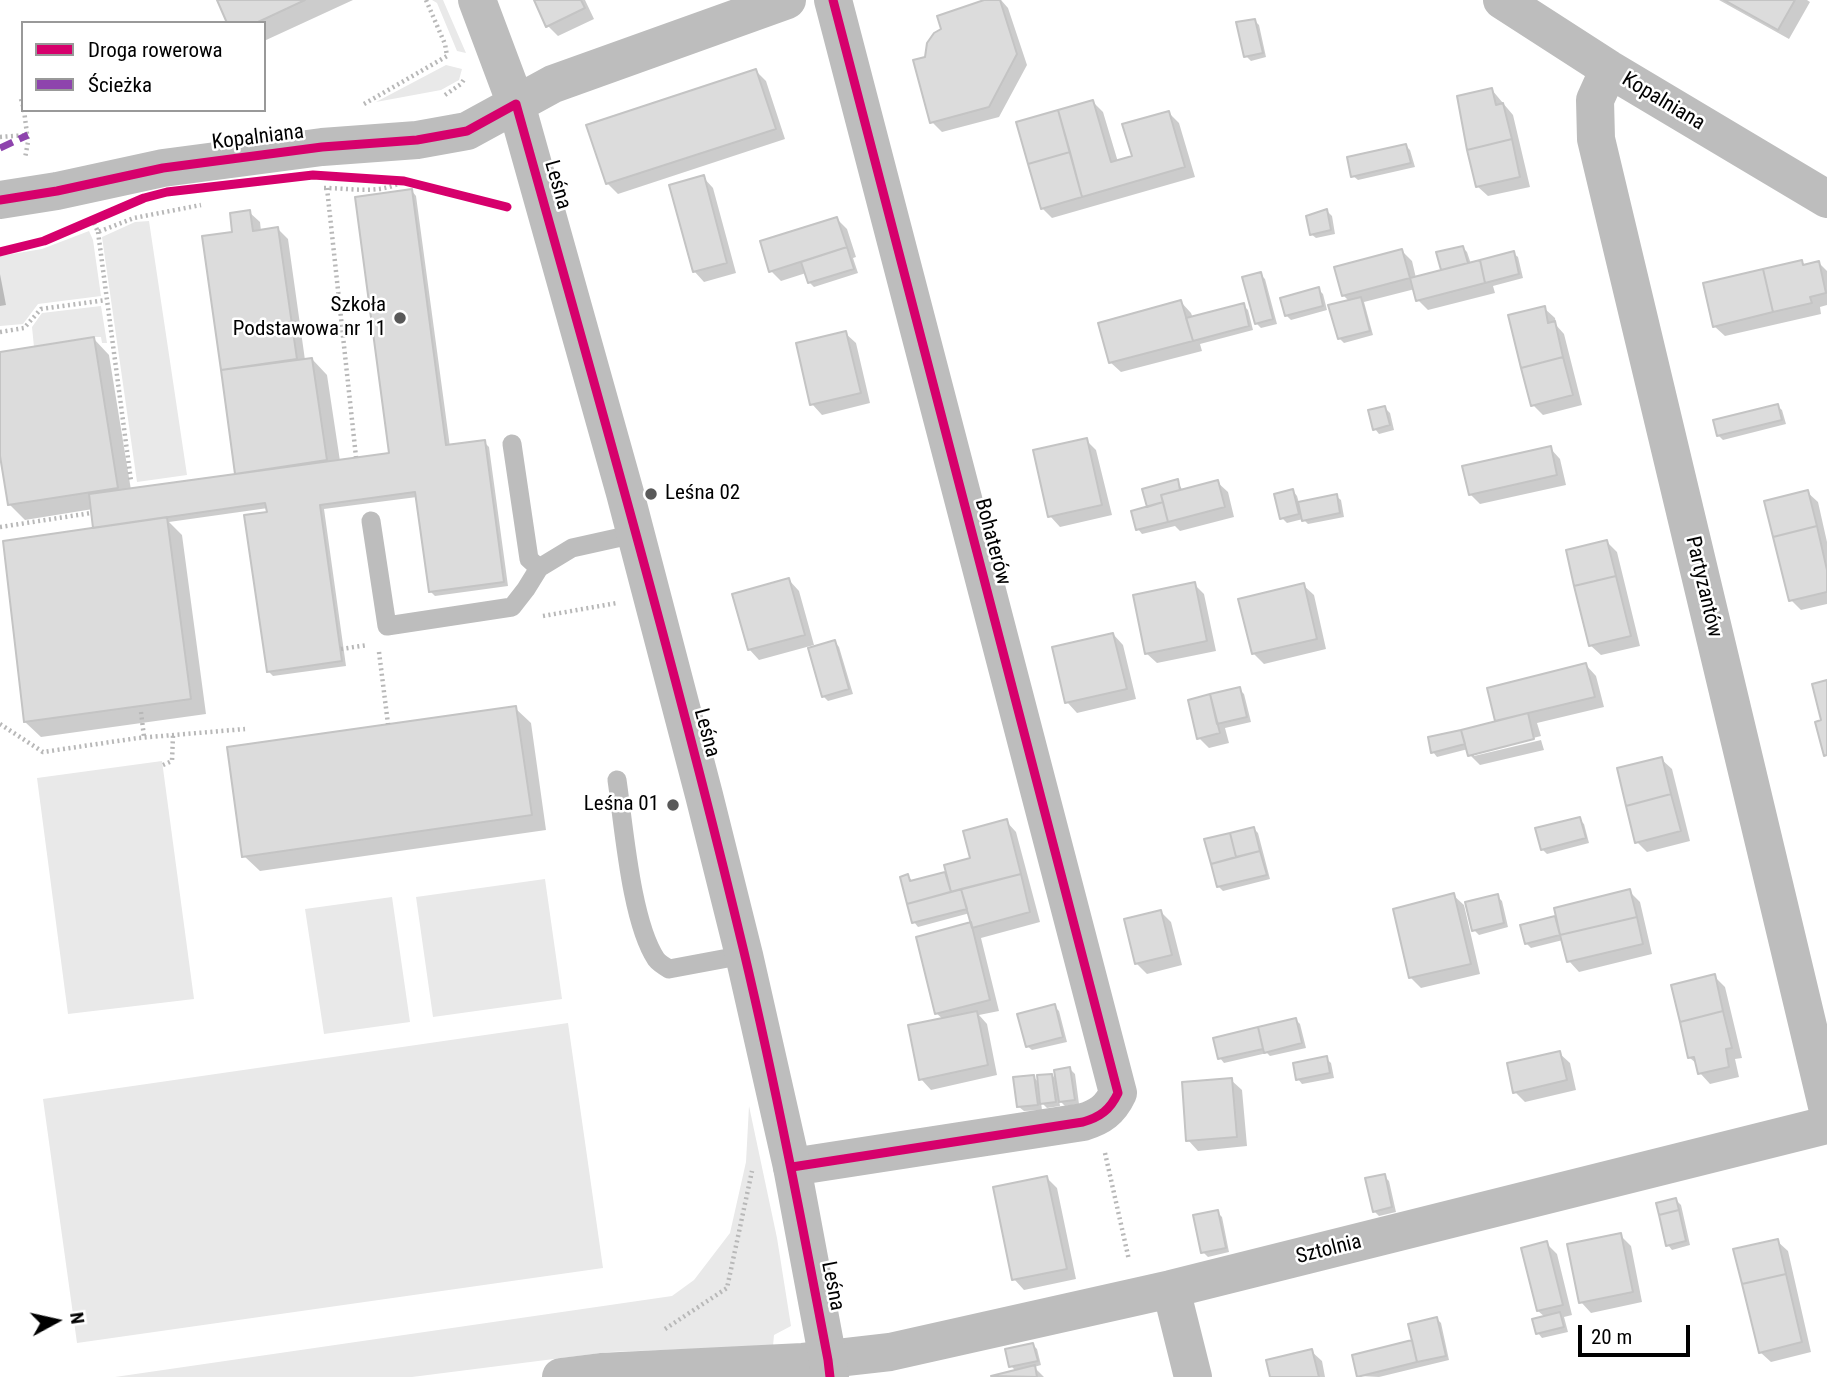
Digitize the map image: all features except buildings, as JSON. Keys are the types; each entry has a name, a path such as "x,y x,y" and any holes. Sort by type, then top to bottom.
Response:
{"street":[{"name":"Leśna","path":"477,0 516,104 635,534 744,955 792,1167 829,1368"},
{"name":"Kopalniana","path":"0,200 57,191 163,167 322,147 417,140 467,131 553,84 786,0"},
{"name":"Bohaterów","path":"833,0 1108,1105"},
{"name":"Kopalniana","path":"1502,0 1609,69 1827,199"},
{"name":"Partyzantów","path":"1609,69 1595,100 1596,139 1827,1106"},
{"path":"792,1167 1083,1122 1108,1105"},
{"name":"Sztolnia","path":"561,1377 601,1372 829,1368 1154,1293 1827,1125"},
{"path":"1154,1293 1193,1377"}],"lane":[{"path":"512,444 529,559 539,568"},
{"path":"371,522 387,626 512,607 539,568 572,548 635,534"},
{"path":"617,780 642,929 657,961 669,969 744,955"}],"path":[{"path":"356,109 449,57 426,0"},
{"path":"20,168 27,153 24,112"},
{"path":"0,137 27,135"},
{"path":"316,189 358,191 393,187 406,178"},
{"path":"365,179 406,178 417,185"},
{"path":"327,188 356,457"},
{"path":"98,232 134,218 206,204"},
{"path":"81,226 106,216"},
{"path":"94,221 98,232 131,481"},
{"path":"0,332 24,328 41,309 106,300"},
{"path":"0,527 91,513"},
{"path":"380,663 388,724"},
{"path":"141,712 144,737"},
{"path":"0,724 43,752 144,737 245,729"},
{"path":"163,765 172,761 173,735"},
{"path":"1108,1105 1154,1293"},
{"path":"658,1334 727,1288 752,1167"}],"shaded area":[{"path":"432,0 443,0 466,53 457,51 437,3"},
{"path":"446,65 462,69 459,80 441,90 376,102"},
{"path":"149,221 187,475 137,482 102,237 135,222"},
{"path":"89,231 93,240 101,296 38,304 23,324 0,326 0,256 42,249"},
{"path":"101,306 107,343 102,343 101,337 94,337 34,347 32,327 42,313"},
{"path":"162,761 194,999 68,1014 37,778"},
{"path":"545,879 562,999 433,1017 416,897"},
{"path":"392,897 410,1022 324,1034 305,909"},
{"path":"568,1023 603,1268 77,1343 43,1099"},
{"path":"749,1106 777,1238 791,1326 774,1335 773,1346 609,1352 412,1377 115,1377 672,1296 694,1280 730,1233 746,1162"}],"marked path":[{"path":"0,148 28,135"}],"cycle path":[{"path":"792,1167 1083,1122 1104,1112 1118,1093 833,0"},
{"path":"0,200 57,191 163,168 322,147 417,140 467,131 516,104 634,527 718,846 778,1104 830,1377"},
{"path":"0,252 44,241 144,198 167,192 313,175 404,181 507,207"}],"place":[{"name":"Szkoła Podstawowa nr 11","path":"400,318"},
{"name":"Leśna 02","path":"651,494"},
{"name":"Leśna 01","path":"673,805"}]}
